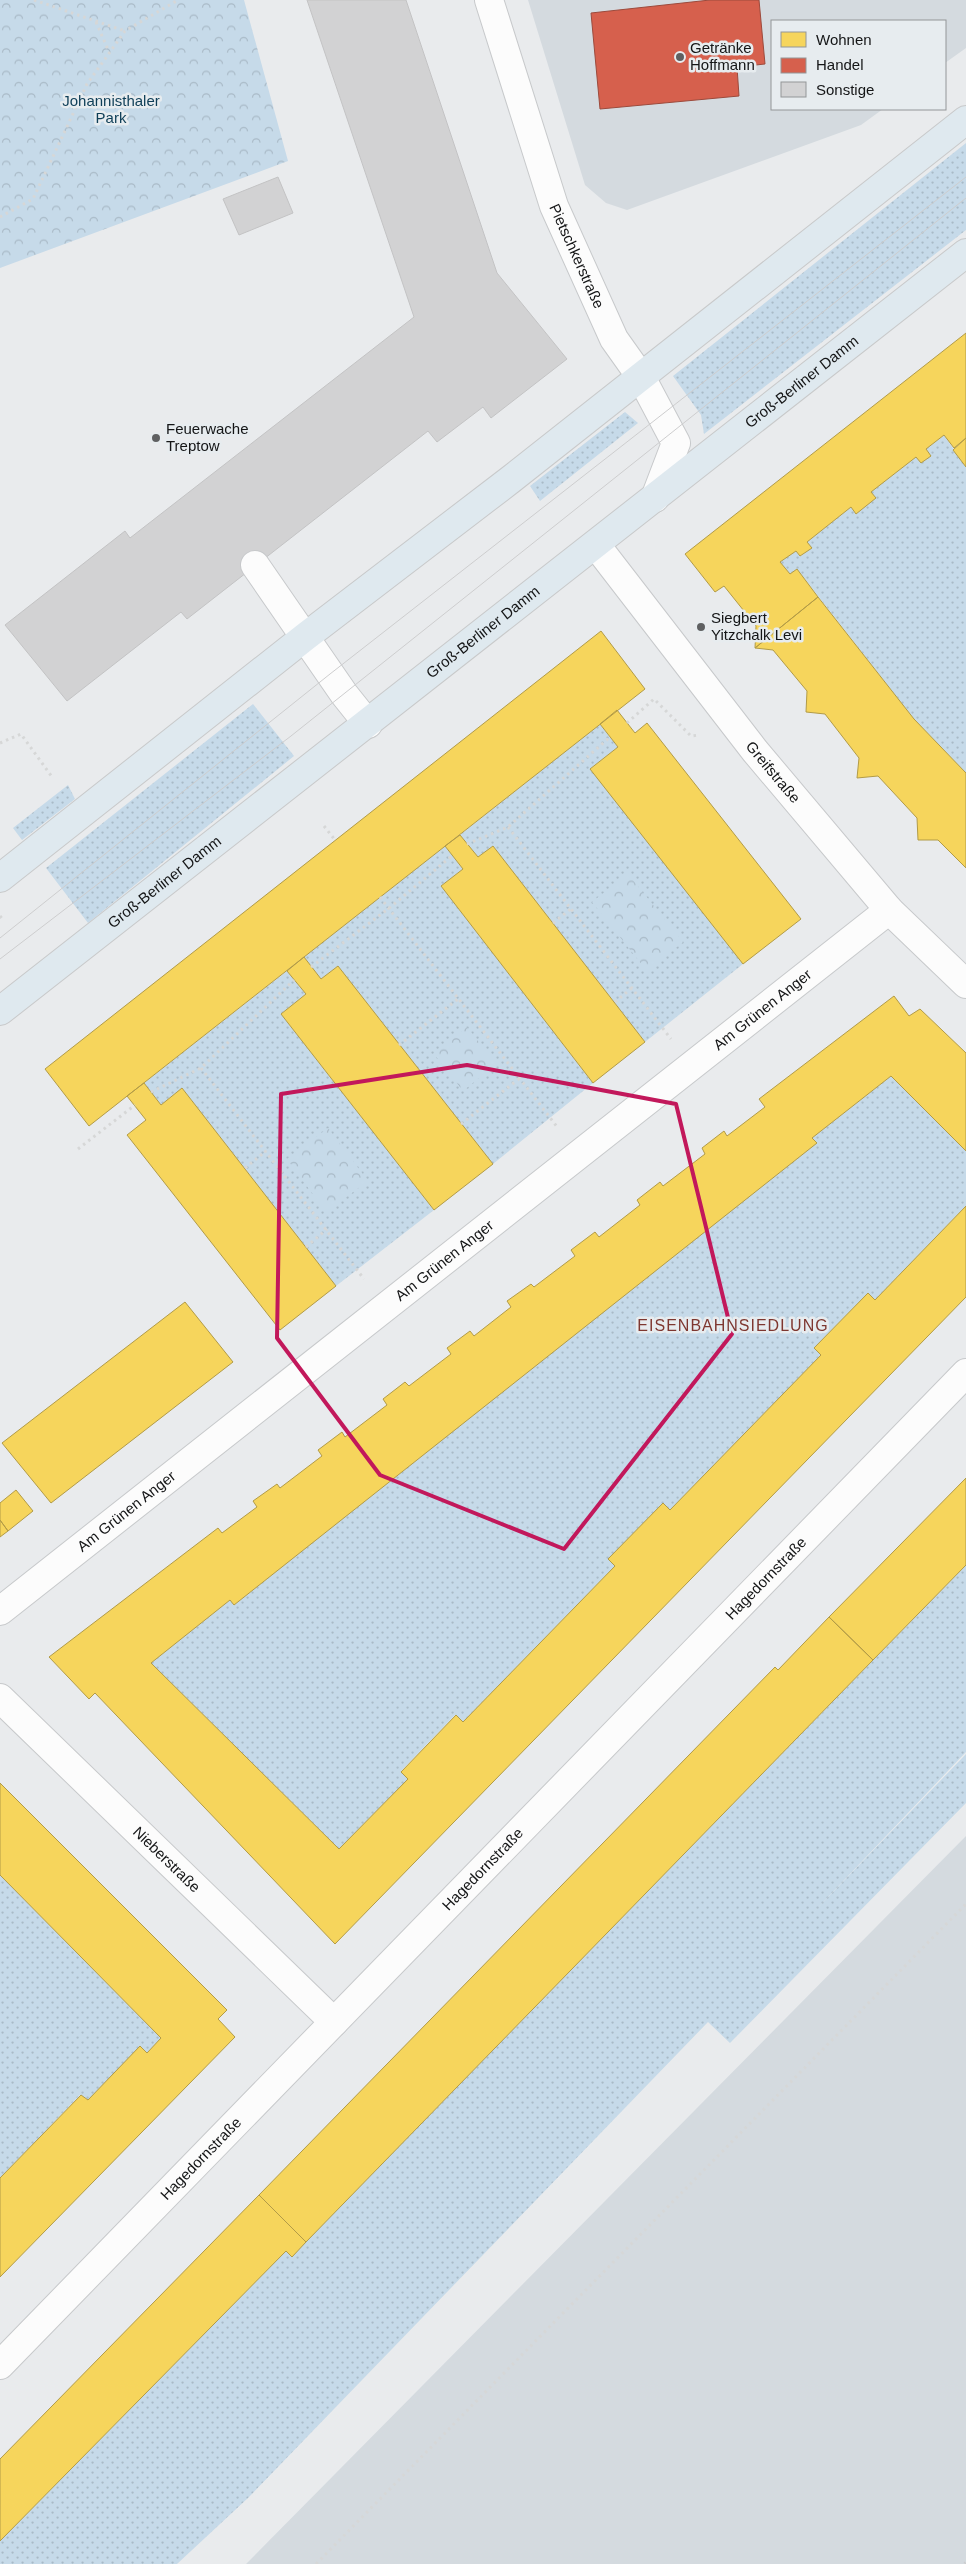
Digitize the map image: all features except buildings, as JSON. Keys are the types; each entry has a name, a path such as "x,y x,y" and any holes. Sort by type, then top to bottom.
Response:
{"main road":[{"path":"0,878 641,377 966,120"},
{"name":"Groß-Berliner Damm","path":"0,1011 966,254"}],"street":[{"name":"Pietschkerstraße","path":"489,0 554,206 614,340 641,377 676,443 655,498"},
{"name":"Greifstraße","path":"596,545 738,729 889,910 966,984"},
{"path":"255,565 305,638 368,724"},
{"name":"Am Grünen Anger","path":"0,1611 889,910"},
{"name":"Hagedornstraße","path":"0,2365 966,1373"},
{"name":"Nieberstraße","path":"0,1698 334,2022"}],"path":[{"path":"34,0 125,31"},
{"path":"0,217 33,199 88,84 125,31 178,0"},
{"path":"96,22 109,52"},
{"path":"627,723 654,699 691,736 738,729"},
{"path":"0,743 21,734 52,777"},
{"path":"467,844 508,827 610,737"},
{"path":"324,826 335,840"},
{"path":"508,827 634,987 692,1067"},
{"path":"311,966 388,908 453,855"},
{"path":"380,897 577,1155"},
{"path":"553,923 572,908"},
{"path":"0,916 4,921"},
{"path":"151,1092 201,1068 294,980"},
{"path":"615,1002 634,987"},
{"path":"399,1045 458,999"},
{"path":"201,1068 386,1308"},
{"path":"461,1124 520,1078"},
{"path":"78,1149 135,1105"},
{"path":"245,1168 266,1151"},
{"path":"306,1246 327,1230"},
{"path":"316,2564 966,1904"}],"highlighted area":[{"path":"467,1065 676,1104 732,1334 564,1549 380,1475 277,1338 281,1094"}],"shaded area":[{"path":"528,0 966,0 966,48 946,62 946,20 771,20 771,110 882,110 861,125 627,210 606,203 585,185"},
{"path":"966,1836 966,2564 246,2564"}],"green space":[{"name":"Johannisthaler Park","path":"0,0 244,0 288,161 0,268"},
{"path":"966,143 966,230 704,434 701,415 673,376"},
{"path":"625,412 638,423 540,501 530,486"},
{"path":"944,435 966,467 966,773 914,719 797,569 790,574 780,562 796,551 801,556 811,548 807,542 851,507 856,513 876,498 871,492"},
{"path":"253,704 294,756 88,923 46,868"},
{"path":"600,724 618,747 591,769 743,964 645,1042 493,846 478,857 460,835"},
{"path":"68,785 75,799 22,840 13,828"},
{"path":"445,846 463,869 441,886 593,1083 493,1164 338,966 321,979 304,957"},
{"path":"628,874 683,942 647,971 592,902"},
{"path":"287,971 306,994 281,1014 434,1210 336,1286 182,1088 161,1105 144,1083"},
{"path":"467,1027 496,1064 463,1091 434,1054"},
{"path":"891,1076 966,1151 966,1206 875,1300 868,1293 814,1348 821,1355 670,1510 662,1504 609,1559 615,1566 463,1722 455,1715 401,1771 408,1779 339,1849 151,1663 230,1600 234,1605 816,1142 812,1138"},
{"path":"328,1128 368,1181 326,1212 287,1159"},
{"path":"966,1565 966,1752 809,1917 966,1754 966,1803 730,2043 708,2022 248,2498 177,2564 0,2564 0,2541 286,2251 292,2256"},
{"path":"0,1875 161,2038 147,2053 140,2047 88,2100 80,2095 0,2178"}],"tram line":[{"path":"0,938 330,674 966,177"},
{"path":"0,959 291,736 966,198"}],"place":[{"name":"Getränke Hoffmann","path":"680,57"},
{"name":"Feuerwache Treptow","path":"156,438"},
{"name":"Siegbert Yitzchalk Levi","path":"701,627"}],"district":[{"name":"EISENBAHNSIEDLUNG","path":"733,1325"}]}
